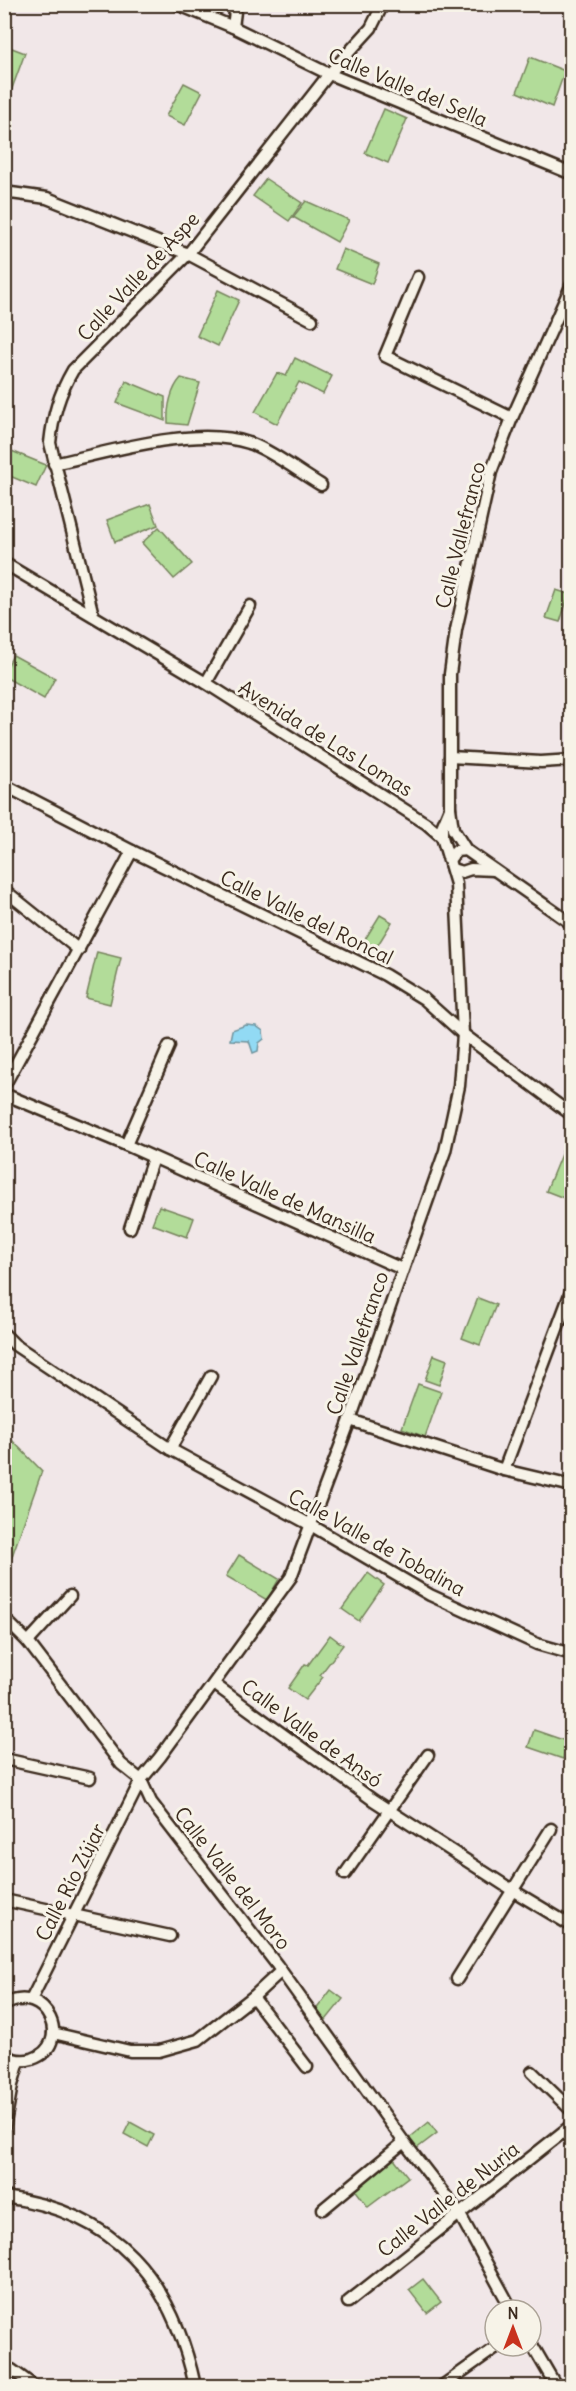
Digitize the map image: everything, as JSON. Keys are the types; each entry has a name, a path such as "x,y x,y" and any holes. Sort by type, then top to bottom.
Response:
{"street":[{"name":"Calle Valle del Sella","path":"177,4 233,27 329,74 572,174"},
{"path":"233,27 236,4"},
{"name":"Calle Valle de Aspe","path":"93,615 50,442 60,392 74,370 188,254 329,74 371,28 383,4"},
{"path":"4,192 47,198 188,254 312,320"},
{"path":"418,277 385,357 512,418"},
{"name":"Calle Vallefranco","path":"141,1780 291,1577 350,1420 445,1151 459,1086 463,1034 456,884 446,831 450,808 450,674 456,630 491,472 512,418 572,284"},
{"path":"54,464 174,440 224,438 250,443 321,485"},
{"name":"Avenida de Las Lomas","path":"4,563 206,683 427,824 446,831"},
{"path":"206,683 250,606"},
{"path":"450,757 541,762 572,760"},
{"name":"Calle Valle del Roncal","path":"4,785 132,851 385,975 424,999 463,1034 572,1114"},
{"name":"Calle Vallefranco","path":"446,831 467,851"},
{"path":"4,1086 132,851"},
{"path":"467,851 473,860 471,869"},
{"path":"494,870 471,869 462,872 451,864 456,852 467,851 572,924"},
{"path":"8,893 79,950"},
{"path":"126,1145 168,1046"},
{"name":"Calle Valle de Mansilla","path":"4,1094 126,1145 402,1269"},
{"path":"130,1228 153,1158"},
{"path":"504,1470 572,1288"},
{"name":"Calle Valle de Tobalina","path":"4,1334 15,1345 170,1449 309,1524 430,1595 537,1644 572,1654"},
{"path":"170,1449 211,1376"},
{"path":"350,1420 504,1470 572,1486"},
{"path":"28,1642 70,1596"},
{"name":"Calle Valle del Moro","path":"4,1618 28,1642 121,1764 141,1780 151,1802 281,1971 404,2142 459,2213 505,2298"},
{"name":"Calle Valle de Ansó","path":"214,1684 390,1811 572,1926"},
{"name":"Calle Valle de Ansó","path":"345,1874 428,1755"},
{"path":"4,1759 90,1778"},
{"name":"Calle Río Zújar","path":"31,2000 141,1780"},
{"path":"457,1979 551,1829"},
{"path":"4,1900 170,1936"},
{"path":"53,2033 130,2051 159,2051 198,2040 253,1997 281,1971"},
{"path":"253,1997 307,2067"},
{"path":"4,2005 21,1999 31,2000 40,2005 48,2013 53,2033 47,2048 35,2058 19,2061 5,2059"},
{"path":"4,2128 19,2061"},
{"path":"532,2072 572,2111"},
{"name":"Calle Valle de Nuria","path":"348,2302 572,2125"},
{"path":"323,2209 404,2142"},
{"path":"4,2197 32,2201 69,2212 109,2235 138,2261 165,2299 190,2365 195,2386"},
{"path":"442,2386 483,2357"},
{"path":"540,2358 556,2386"},
{"path":"4,2369 12,2370 34,2386"}],"green space":[{"path":"4,45 25,53 10,94 5,92"},
{"path":"530,57 565,71 552,107 517,92"},
{"path":"184,83 202,92 185,125 166,116"},
{"path":"384,109 407,119 388,163 365,153"},
{"path":"266,179 302,203 289,221 253,196"},
{"path":"306,201 349,220 337,242 293,217"},
{"path":"343,249 379,264 372,284 335,269"},
{"path":"218,290 239,300 218,346 197,336"},
{"path":"295,358 332,376 323,394 299,382 277,424 255,412 277,373 286,376"},
{"path":"181,378 200,383 187,425 168,423 170,399"},
{"path":"126,381 165,397 165,421 117,403"},
{"path":"4,448 46,465 36,487 5,474"},
{"path":"150,504 158,525 115,542 107,520"},
{"path":"159,527 192,564 174,579 142,543"},
{"path":"556,590 569,594 560,622 546,618"},
{"path":"13,655 55,678 44,699 5,677 5,671"},
{"path":"380,915 392,922 376,948 364,941"},
{"path":"97,952 121,958 110,1004 86,998"},
{"path":"564,1147 571,1150 571,1181 564,1198 546,1191"},
{"path":"159,1206 194,1218 187,1237 152,1224"},
{"path":"478,1298 496,1305 480,1345 462,1338"},
{"path":"434,1355 447,1360 439,1385 425,1380"},
{"path":"418,1384 441,1392 425,1437 402,1428"},
{"path":"5,1433 42,1471 5,1576"},
{"path":"239,1555 279,1579 267,1600 226,1576"},
{"path":"368,1573 384,1585 359,1621 342,1609"},
{"path":"330,1635 343,1645 320,1675 323,1677 305,1700 288,1688"},
{"path":"534,1730 569,1742 563,1759 528,1747"},
{"path":"331,1990 343,1999 326,2020 315,2011"},
{"path":"130,2122 154,2135 148,2147 124,2134"},
{"path":"429,2122 437,2133 416,2149 408,2139"},
{"path":"393,2158 408,2177 368,2207 354,2188"},
{"path":"423,2279 441,2302 427,2313 409,2290"}],"water":[{"path":"246,1025 256,1026 263,1031 264,1039 259,1043 258,1051 253,1053 249,1041 230,1040 232,1030"}]}
